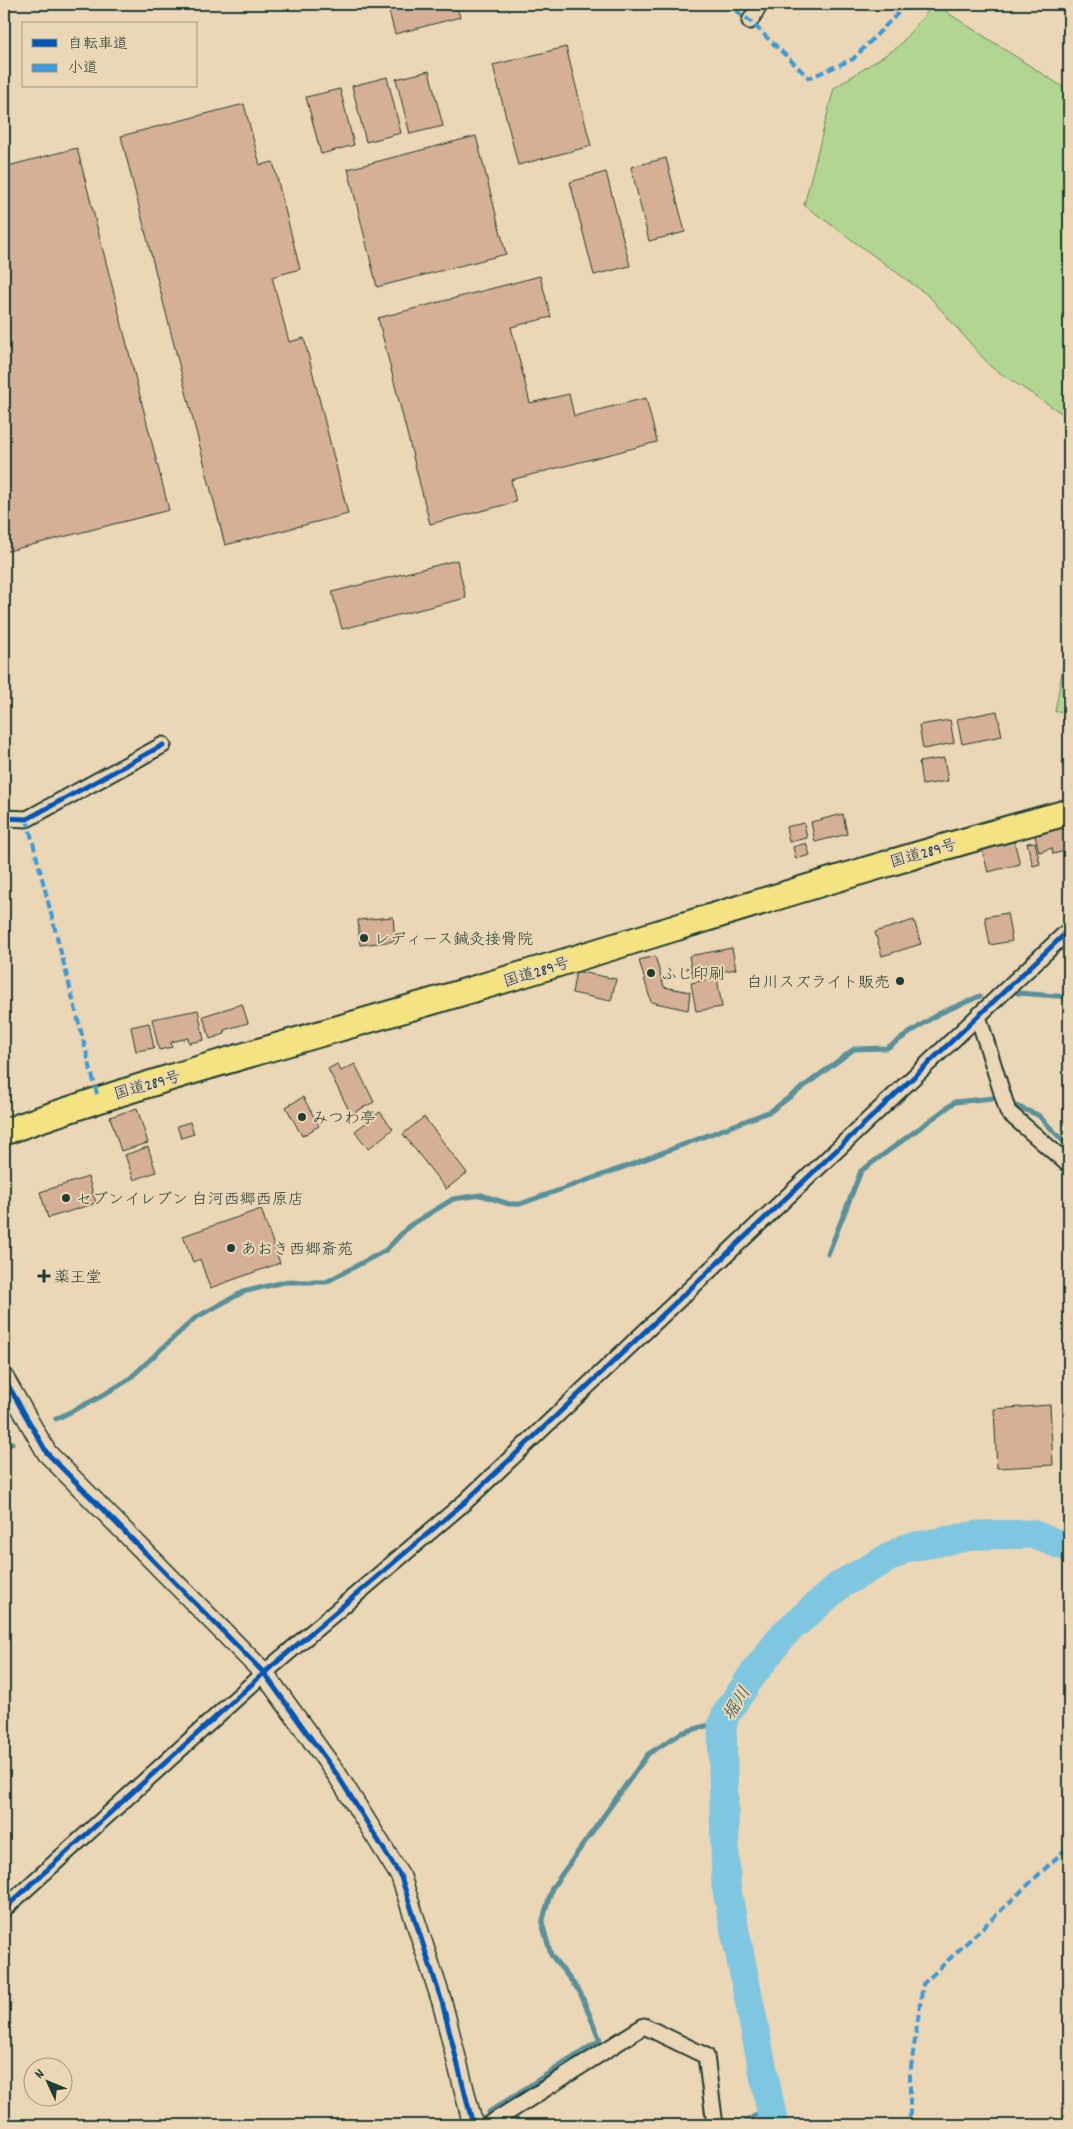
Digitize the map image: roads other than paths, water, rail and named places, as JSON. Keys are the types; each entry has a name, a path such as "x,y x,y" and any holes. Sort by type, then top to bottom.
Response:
{"highway":[{"name":"国道289号","path":"4,1132 98,1098 418,1006 912,855 1069,812"}],"street":[{"path":"750,22 760,4"},
{"path":"4,818 27,819 163,745"},
{"path":"4,1909 264,1674 466,1501 1069,930"},
{"path":"978,1016 1008,1112 1069,1165"},
{"path":"4,1378 47,1453 264,1674 338,1776 400,1877 442,2002 473,2125"},
{"path":"488,2125 644,2026 706,2056 715,2125"}],"waterway":[{"path":"1018,993 1069,997"},
{"path":"56,1419 100,1397 128,1380 195,1318 243,1292 284,1282 326,1282 386,1250 409,1226 453,1199 481,1195 509,1204 520,1204 630,1165 771,1111 854,1049 887,1048 938,1014 980,996"},
{"path":"828,1254 861,1171 955,1102 993,1098"},
{"path":"1016,1106 1038,1115 1069,1147"},
{"path":"4,1447 12,1443"},
{"name":"堀川","path":"774,2125 726,1886 722,1725 726,1714 784,1634 841,1584 906,1548 978,1535 1032,1534 1069,1548"},
{"path":"489,2112 600,2040 580,1992 551,1955 542,1923 552,1888 648,1754 681,1733 705,1726 722,1725"},
{"path":"743,2124 770,2105"}],"place":[{"name":"レディース鍼灸接骨院","path":"364,938"},
{"name":"ふじ印刷","path":"651,973"},
{"name":"白川スズライト販売","path":"900,981"},
{"name":"みつわ亭","path":"302,1117"},
{"name":"セブンイレブン 白河西郷西原店","path":"66,1198"},
{"name":"あおき西郷斎苑","path":"231,1248"},
{"name":"薬王堂","path":"44,1276"}]}
